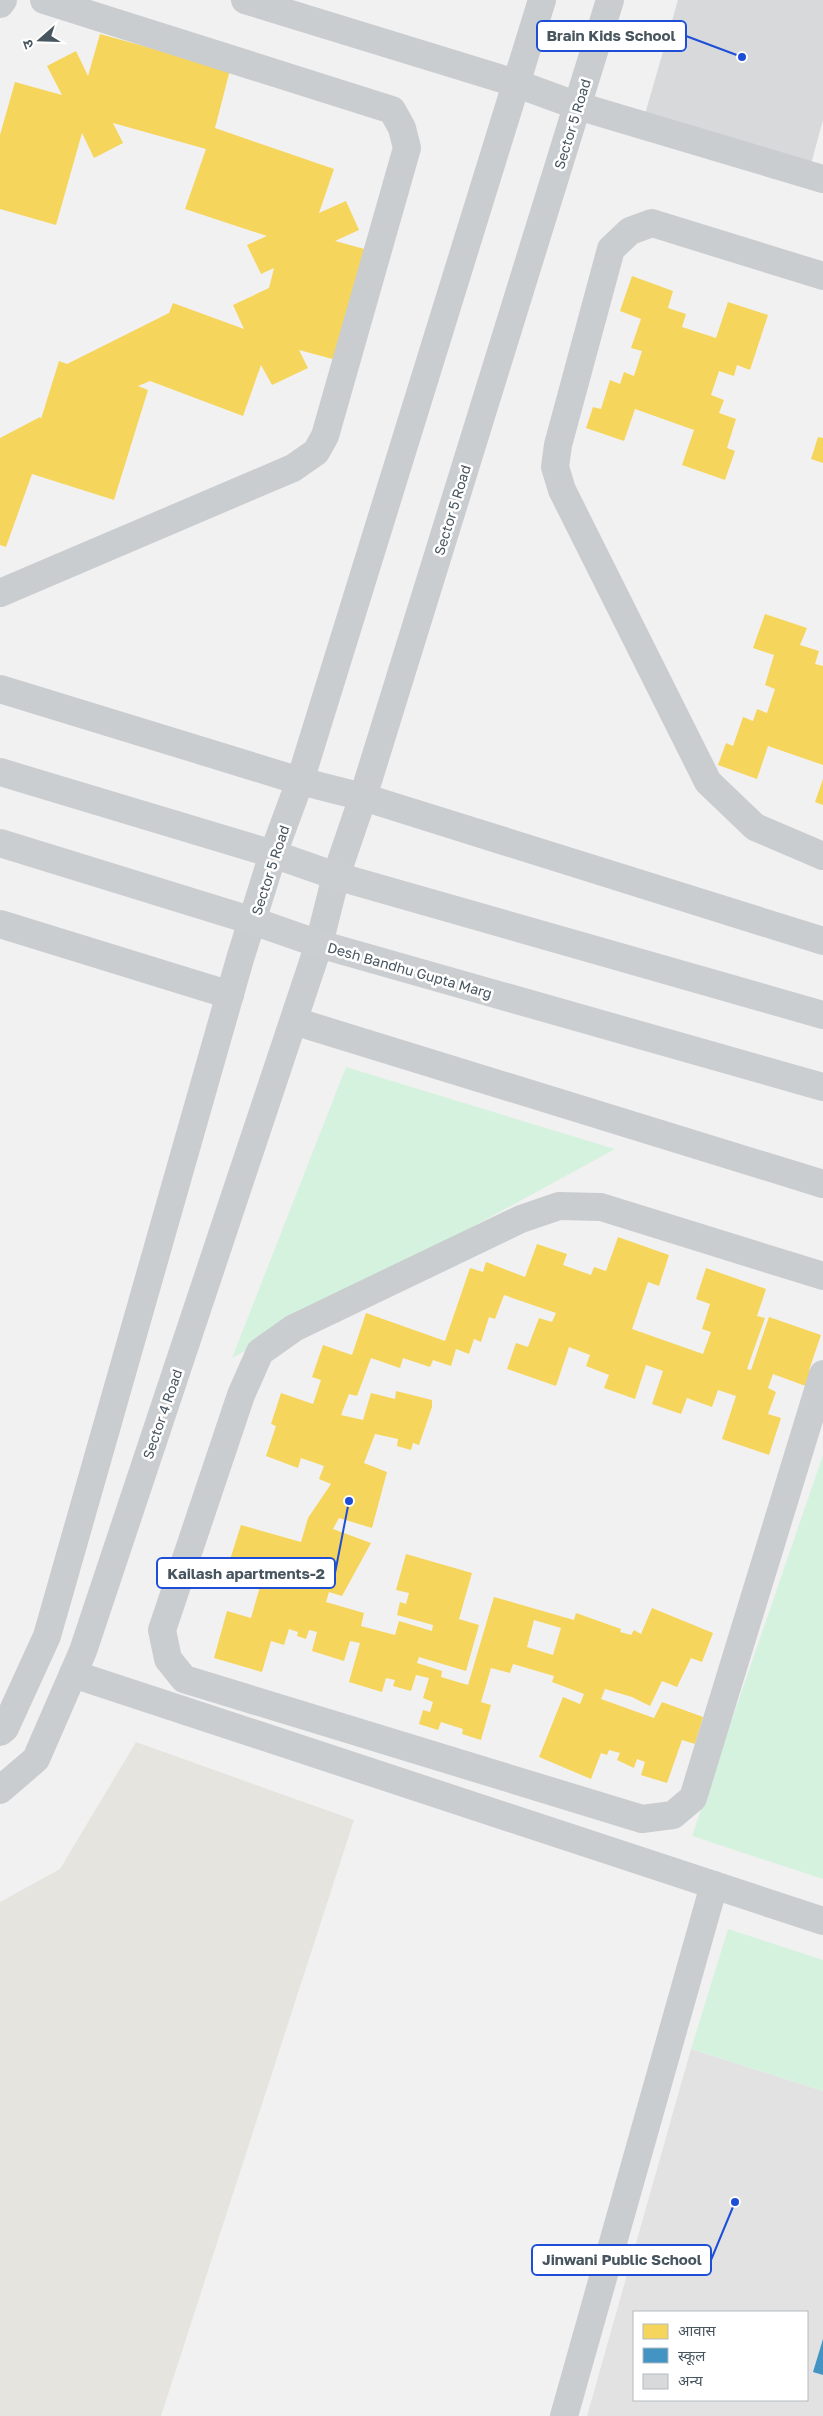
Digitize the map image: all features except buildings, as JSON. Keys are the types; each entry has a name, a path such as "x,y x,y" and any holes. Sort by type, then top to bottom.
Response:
{"street":[{"path":"0,4 3,0"},
{"path":"0,593 293,468 316,452 324,436 407,148 402,128 392,110 44,0"},
{"path":"246,0 515,83 578,106 823,179"},
{"name":"Sector 5 Road","path":"230,995 273,854 300,781 542,0"},
{"name":"Sector 5 Road","path":"294,1021 319,944 336,876 363,797 610,0"},
{"path":"823,276 652,223 630,231 611,249 558,445 555,467 562,490 708,782 756,826 823,856"},
{"path":"0,689 300,781 363,797 823,941"},
{"path":"0,772 273,854 336,876 823,1014"},
{"name":"Desh Bandhu Gupta Marg","path":"0,843 253,921 319,944 823,1087"},
{"path":"0,924 230,995 48,1636 5,1728 0,1732"},
{"path":"294,1021 823,1184"},
{"name":"Sector 4 Road","path":"0,1790 36,1759 73,1674 294,1021"},
{"path":"823,1276 601,1207 559,1206 521,1219 294,1328 260,1352 241,1394 162,1630 168,1659 184,1679 642,1819 673,1815 693,1798 823,1374"},
{"path":"73,1674 823,1921"},
{"path":"564,2416 714,1885"}],"shaded area":[{"path":"136,1742 354,1820 161,2416 0,2416 0,1902 60,1869"},
{"path":"691,2049 823,2091 823,2416 587,2416"}],"green space":[{"path":"346,1067 615,1149 232,1358"},
{"path":"823,1455 823,1879 692,1836"},
{"path":"728,1929 823,1960 823,2091 691,2049"}],"place":[{"name":"Brain Kids School","path":"742,57"},
{"name":"Kailash apartments-2","path":"349,1501"},
{"name":"Jinwani Public School","path":"735,2202"}]}
